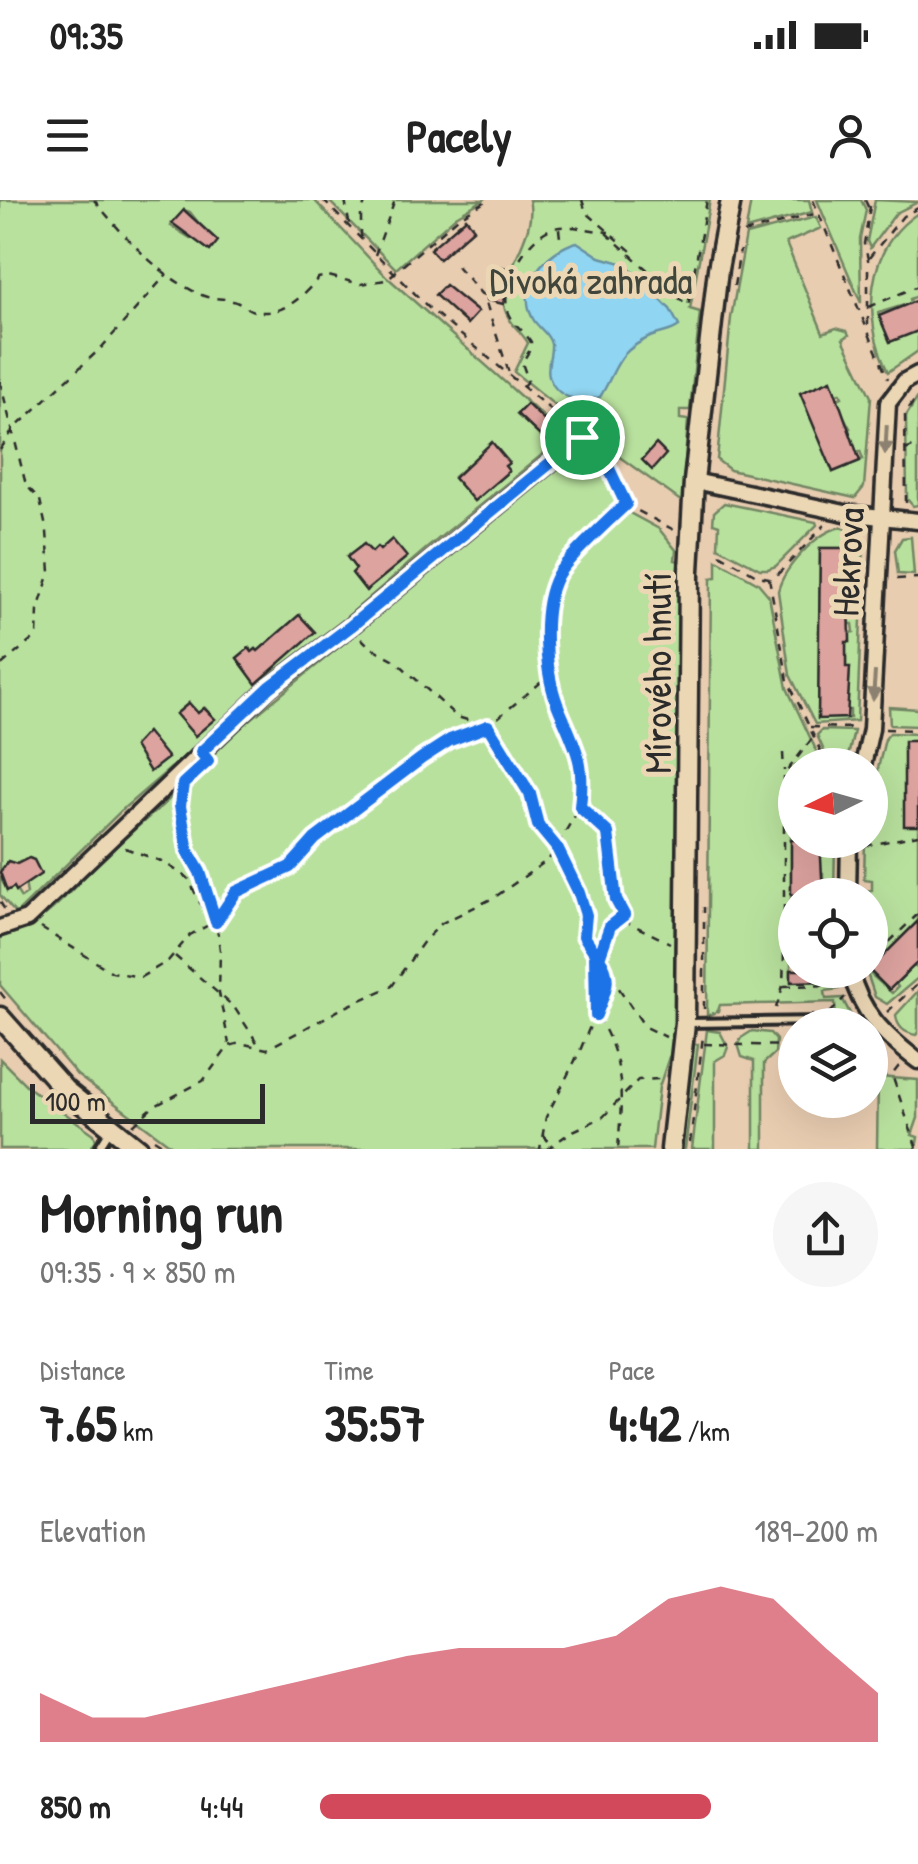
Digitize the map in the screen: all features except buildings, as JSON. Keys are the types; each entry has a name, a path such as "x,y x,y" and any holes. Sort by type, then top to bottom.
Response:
{"main road":[{"name":"Mírového hnutí","path":"671,1149 685,1023 689,571 694,481 716,288 732,200"},
{"path":"0,1017 65,1090 138,1149"}],"street":[{"name":"Hekrova","path":"866,748 872,712 888,402 905,381 918,374"},
{"path":"0,928 27,919 270,687 351,626 582,437"},
{"path":"694,481 881,519 915,515"},
{"path":"850,988 884,1034 918,1060"}],"lane":[{"path":"685,1023 776,1021"},
{"path":"98,1149 111,1128"}],"path":[{"path":"94,200 125,237 180,282 217,300 231,299 251,310 267,312 282,309 304,296 318,278 328,276 361,284 386,280 458,218 488,200"},
{"path":"323,200 395,275 602,454 626,504 677,532"},
{"path":"345,200 350,229"},
{"path":"362,241 361,214 366,200"},
{"path":"375,255 395,200"},
{"path":"582,200 586,212 688,306 707,200"},
{"path":"815,200 888,379 895,370"},
{"path":"865,200 870,210"},
{"path":"868,332 868,259 864,244 872,200"},
{"path":"868,259 903,216 918,208"},
{"path":"742,234 819,213"},
{"path":"523,386 528,380 522,363 531,342 514,324 506,306 517,260 538,236 559,228 607,232"},
{"path":"559,228 560,238"},
{"path":"456,266 484,297 509,375"},
{"path":"0,450 13,430 102,347 168,272"},
{"path":"867,308 918,286"},
{"path":"0,381 26,485 40,500 50,572 38,610 38,636 0,666"},
{"path":"915,515 905,500 905,414 918,394"},
{"path":"905,450 918,445"},
{"path":"132,1126 152,1108 203,1081 229,1046 267,1049 392,986 442,923 495,897 549,859 580,807 584,777 580,755 558,708 551,674 545,632 550,592 558,572 626,504"},
{"path":"720,554 758,576 769,578 779,573 834,511"},
{"path":"769,578 788,681 819,748"},
{"path":"890,580 918,578"},
{"path":"351,626 370,647 395,660 458,717 488,726 530,794 538,825 557,848 579,893 586,915 584,936 645,1027 658,1036 672,1038"},
{"path":"27,919 112,972 141,976 174,956 190,935 216,922 236,892 290,867 315,839 422,758 450,740 488,726 551,674"},
{"path":"805,748 814,736"},
{"path":"183,784 180,806 188,851 200,872 216,922 219,993 229,1046"},
{"path":"580,807 608,833 616,900 624,915 610,926 599,958"},
{"path":"888,839 918,835"},
{"path":"105,843 135,850 188,878 200,903 216,922"},
{"path":"888,943 918,914"},
{"path":"622,920 667,942 687,945"},
{"path":"595,953 596,1015 613,1050 623,1094 618,1149"},
{"path":"174,956 219,993 246,1022 261,1048"},
{"path":"540,1149 546,1118 596,1015 609,980 607,970"},
{"path":"888,1011 918,984"},
{"path":"776,1021 781,988"},
{"path":"833,1008 848,988"},
{"path":"689,1149 703,1030"},
{"path":"703,1044 778,1046"},
{"path":"892,1075 916,1149"},
{"path":"549,1147 604,1118 638,1080 665,1079"},
{"path":"543,1135 549,1147 555,1149"}],"green space":[{"path":"0,200 314,200 387,277 565,436 426,549 123,809 16,914 0,895 0,877 7,890 14,887 21,898 27,894 25,882 41,874 29,858 10,862 0,872","holes":["184,210 201,226 190,238 171,226","527,404 550,425 541,436 517,415","492,443 509,462 505,466 509,471 474,501 454,477","300,615 314,632 273,638","249,648 261,654 267,649 279,664 256,684 237,658","189,703 198,713 205,708 214,719 195,736 176,714"]},
{"path":"328,200 483,200 456,216 396,269"},
{"name":"Divoká zahrada","path":"529,200 710,200 690,309 700,312 690,410 680,410 680,419 688,420 682,502 603,445 609,425 579,413 568,416 514,372 528,343 507,315 504,297 528,228"},
{"path":"751,200 809,200 812,212 746,230"},
{"path":"817,200 861,200 866,210 860,239 861,303"},
{"path":"875,200 918,202 896,213 870,248 867,241"},
{"path":"918,213 918,296 910,299 911,303 878,313 890,342 918,331 918,351 888,372 874,330 873,286 887,245"},
{"path":"816,217 821,228 786,243 823,333 836,328 847,331 849,335 843,339 871,397 864,487 855,498 730,470 717,460 731,318 746,235","holes":["830,381 833,395 840,393 842,397 835,400 850,428 847,429 856,452 860,451 863,459 833,472"]},
{"path":"918,397 918,505 913,506 907,499 906,416"},
{"path":"579,450 587,450 602,460 626,511 659,529 676,550 675,560 679,561 674,1057 669,1057 659,1087 652,1149 176,1149 77,1075 0,985 0,936 17,932 49,912 120,837 127,836 174,795 175,787 245,724"},
{"path":"724,503 817,525 776,566 760,569 718,547 719,525 713,523 714,512"},
{"path":"841,527 855,532 864,542 857,721 815,724 790,675 778,591 803,552","holes":["820,548 852,548 849,581 853,582 853,598 849,599 854,632 850,633 850,642 846,642 850,718 818,718"]},
{"path":"911,537 914,575 898,574 895,550 902,538"},
{"path":"717,560 758,583 769,596 787,688 815,748 778,748 778,858 791,858 791,878 778,878 778,988 839,988 825,991 826,999 842,998 847,1008 835,1008 835,1002 720,1005 718,1011 707,1016 711,578 717,577"},
{"path":"889,707 918,709 918,726 890,725"},
{"path":"822,730 854,731 850,748 823,748 817,735"},
{"path":"890,733 918,734 918,741 904,742 905,825 918,826 918,921 888,951 888,878 864,878 865,858 888,858 885,739"},
{"path":"820,858 835,858 834,878 823,878"},
{"path":"913,966 918,968 918,978 887,1004 875,997 872,988 886,988 892,993 898,987 896,984"},
{"path":"918,991 916,1035 902,1029 896,1015"},
{"path":"707,1030 720,1032 728,1047 725,1055 715,1061 715,1149 692,1149"},
{"path":"752,1031 770,1033 776,1040 775,1053 764,1063 764,1149 754,1149 754,1061 742,1057 738,1044"},
{"path":"694,1044 698,1044 685,1149 681,1149"},
{"path":"0,1059 28,1087 94,1134 96,1140 90,1149 0,1149"},
{"path":"888,1078 918,1080 918,1118 912,1135 918,1137 916,1149 877,1149 877,1118 888,1118"}],"water":[{"path":"577,242 600,257 625,264 670,309 679,326 630,349 600,397 585,400 563,395 552,384 548,372 550,340 528,306 531,282 537,271 555,253"}],"route":[{"path":"582,437 602,454 626,504 558,572 550,592 545,632 558,708 580,755 584,777 580,807 608,833 616,900 624,915 610,926 599,958 609,980 596,1015 595,953 584,936 586,915 579,893 557,848 538,825 530,794 488,726 450,740 422,758 315,839 290,867 236,892 216,922 182,829 180,794 183,784 208,761 201,752 270,687 351,626 582,437"}]}
